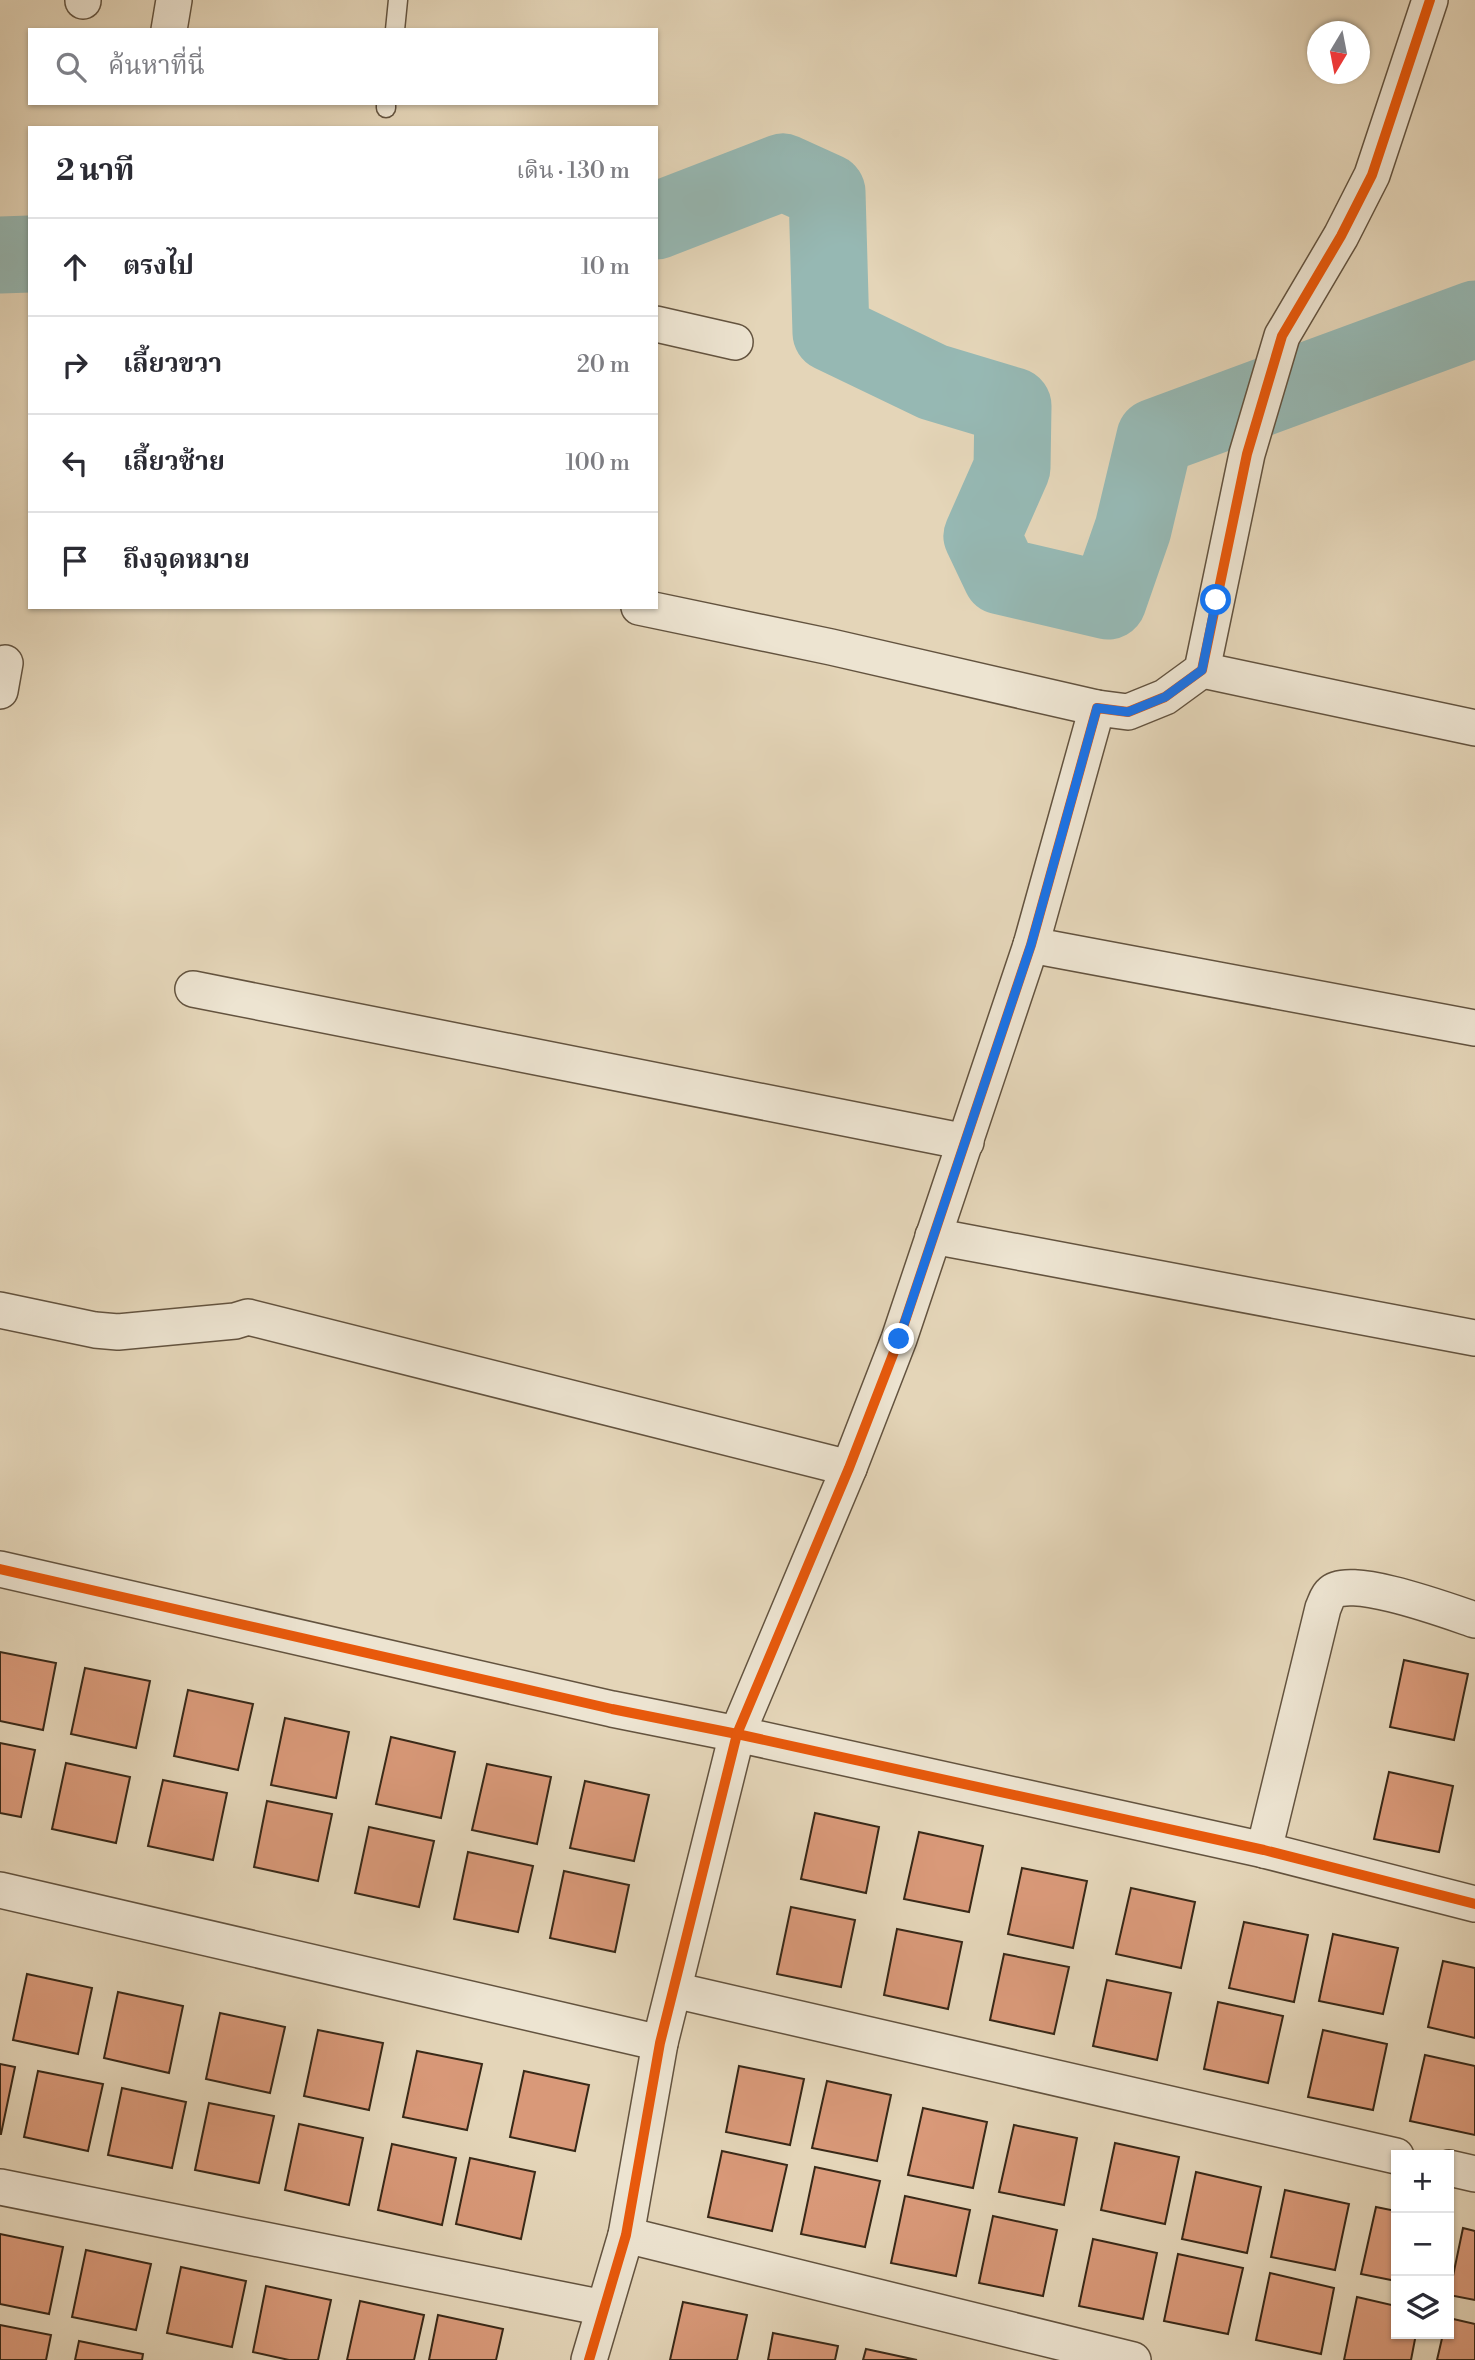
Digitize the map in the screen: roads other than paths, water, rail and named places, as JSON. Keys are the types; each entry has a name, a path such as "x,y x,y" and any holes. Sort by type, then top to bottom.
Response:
{"street":[{"path":"169,28 174,0"},
{"path":"649,609 831,647 1097,708 1128,712 1165,697 1202,670 1247,454 1282,336 1341,236 1371,175 1430,0"},
{"path":"658,324 736,342"},
{"path":"1202,670 1475,728"},
{"path":"589,2360 626,2235 660,2043 737,1734 849,1468 899,1339 1031,945 1097,708"},
{"path":"1031,945 1475,1028"},
{"path":"193,989 966,1142"},
{"path":"933,1236 1475,1338"},
{"path":"0,1310 118,1332 235,1321 248,1317 849,1468"},
{"path":"0,1569 612,1709 1264,1850 1475,1904"},
{"path":"1264,1850 1323,1608 1331,1592 1340,1588 1385,1592 1475,1620"},
{"path":"0,1890 660,2043"},
{"path":"674,1990 1391,2155"},
{"path":"1454,2169 1475,2174"},
{"path":"0,2187 604,2308"},
{"path":"626,2235 1133,2360"}],"lane":[{"path":"395,28 398,0"}],"waterway":[{"path":"658,220 783,172 827,192 831,333 933,382 1013,406 1012,468 982,536 1001,576 1108,601 1133,529 1155,437 1475,319"},
{"path":"0,255 28,254"}]}
